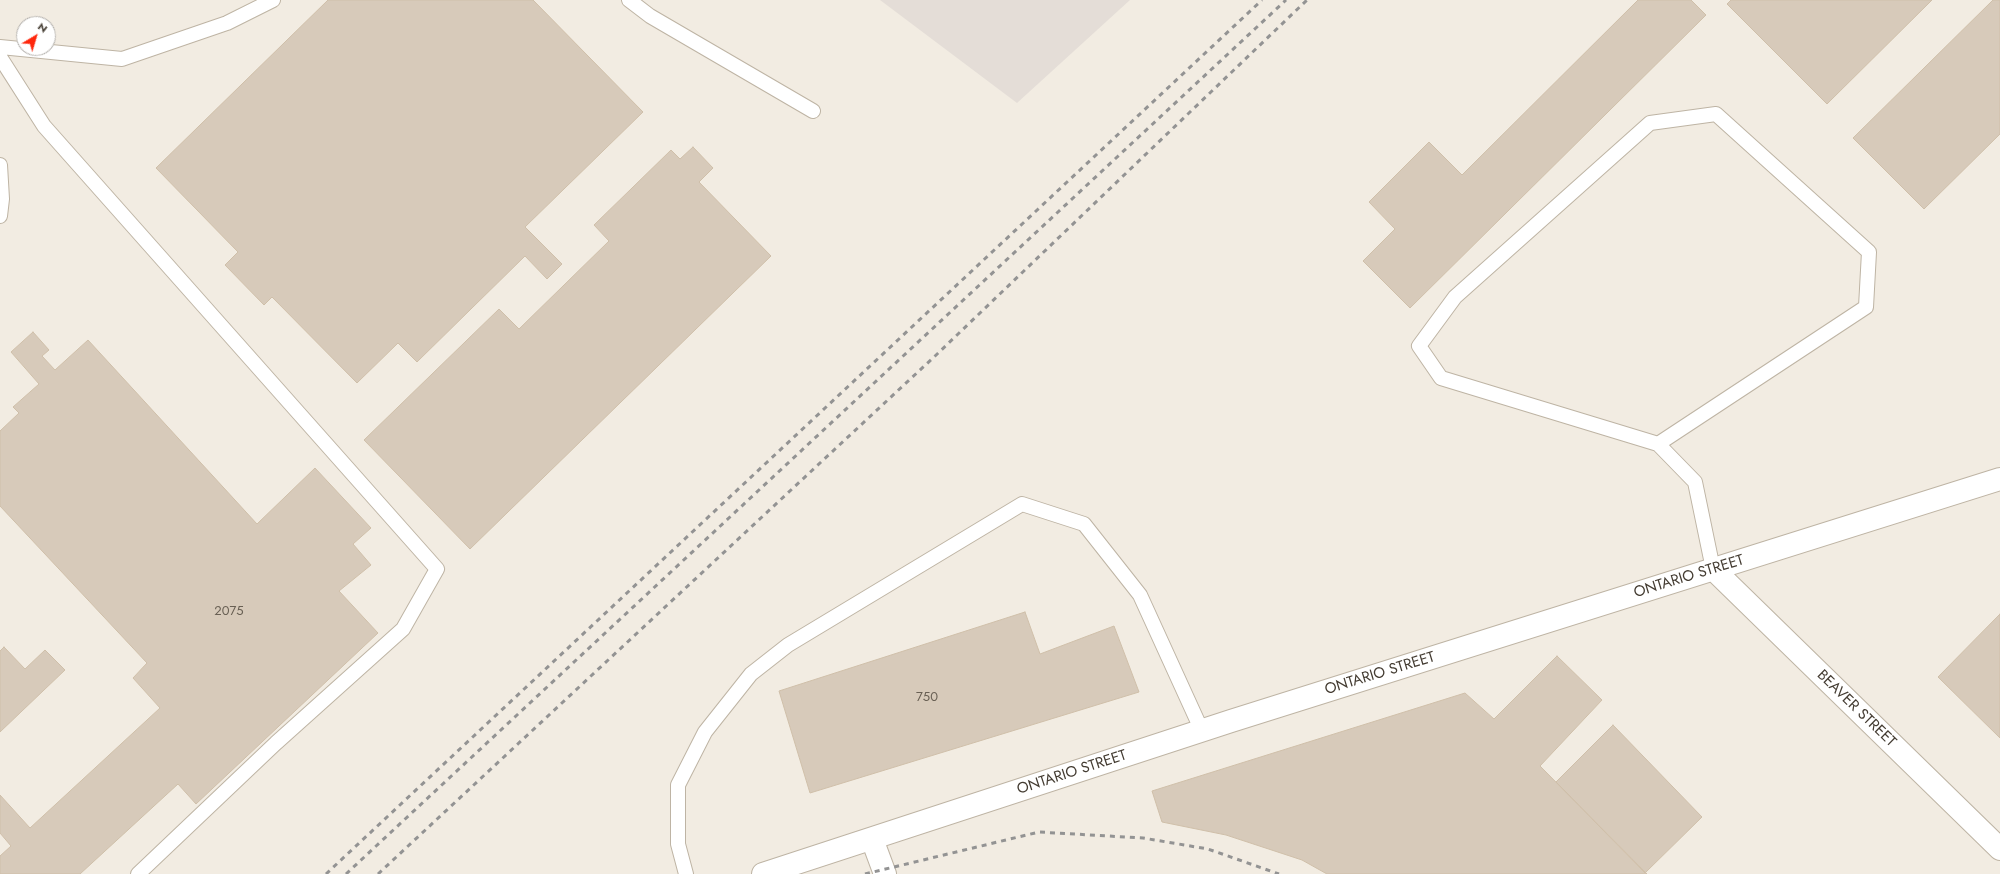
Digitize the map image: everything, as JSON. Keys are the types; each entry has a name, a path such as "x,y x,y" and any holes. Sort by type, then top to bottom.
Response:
{"street":[{"name":"ONTARIO STREET","path":"763,874 1202,731 2000,479"},
{"name":"BEAVER STREET","path":"1713,569 2000,849"},
{"path":"872,839 885,874"}],"lane":[{"path":"0,47 122,60 227,23 273,0"},
{"path":"629,0 650,16 813,111"},
{"path":"0,57 44,126 437,569 403,629 276,743 138,874"},
{"path":"1658,444 1866,308 1869,252 1716,114 1650,123 1455,297 1419,346 1441,378 1658,444 1695,482 1713,569"},
{"path":"0,165 2,199 0,216"},
{"path":"686,874 678,844 678,785 705,732 751,674 788,645 1022,504 1084,524 1140,595 1202,731"}],"shaded area":[{"path":"880,0 1130,0 1017,103"}],"building":[{"path":"328,0 533,0 643,112 525,227 562,264 547,279 525,256 417,362 398,343 357,383 272,297 264,305 225,265 238,252 156,168"},
{"path":"1638,0 1691,0 1706,15 1410,308 1363,261 1395,229 1369,202 1429,142 1462,175"},
{"path":"1731,0 1932,0 1827,104 1727,4"},
{"path":"1993,0 2000,0 2000,134 1924,209 1853,138"},
{"path":"693,147 713,168 699,182 771,256 470,549 364,440 499,309 519,329 609,241 594,225 671,150 680,159"},
{"path":"33,332 49,350 42,356 55,370 88,340 257,524 315,468 371,528 353,544 371,565 339,591 378,633 196,804 178,784 80,874 0,874 0,856 11,846 0,833 0,795 30,828 160,708 133,678 147,663 0,506 0,431 19,413 13,407 39,384 11,352"},
{"path":"1025,612 1040,654 1114,626 1139,692 810,793 779,691"},
{"path":"2000,614 2000,738 1938,677"},
{"path":"4,647 25,669 45,650 65,670 0,732 0,651"},
{"path":"1557,656 1602,700 1540,766 1647,874 1327,874 1302,860 1226,835 1162,822 1152,791 1465,693 1494,719"},
{"path":"1613,725 1702,817 1645,873 1556,782"}],"railway":[{"path":"326,874 1262,0"},
{"path":"346,874 1286,0"},
{"path":"378,874 934,357 1307,0"},
{"path":"865,874 1039,832 1143,838 1208,849 1279,874"}]}
